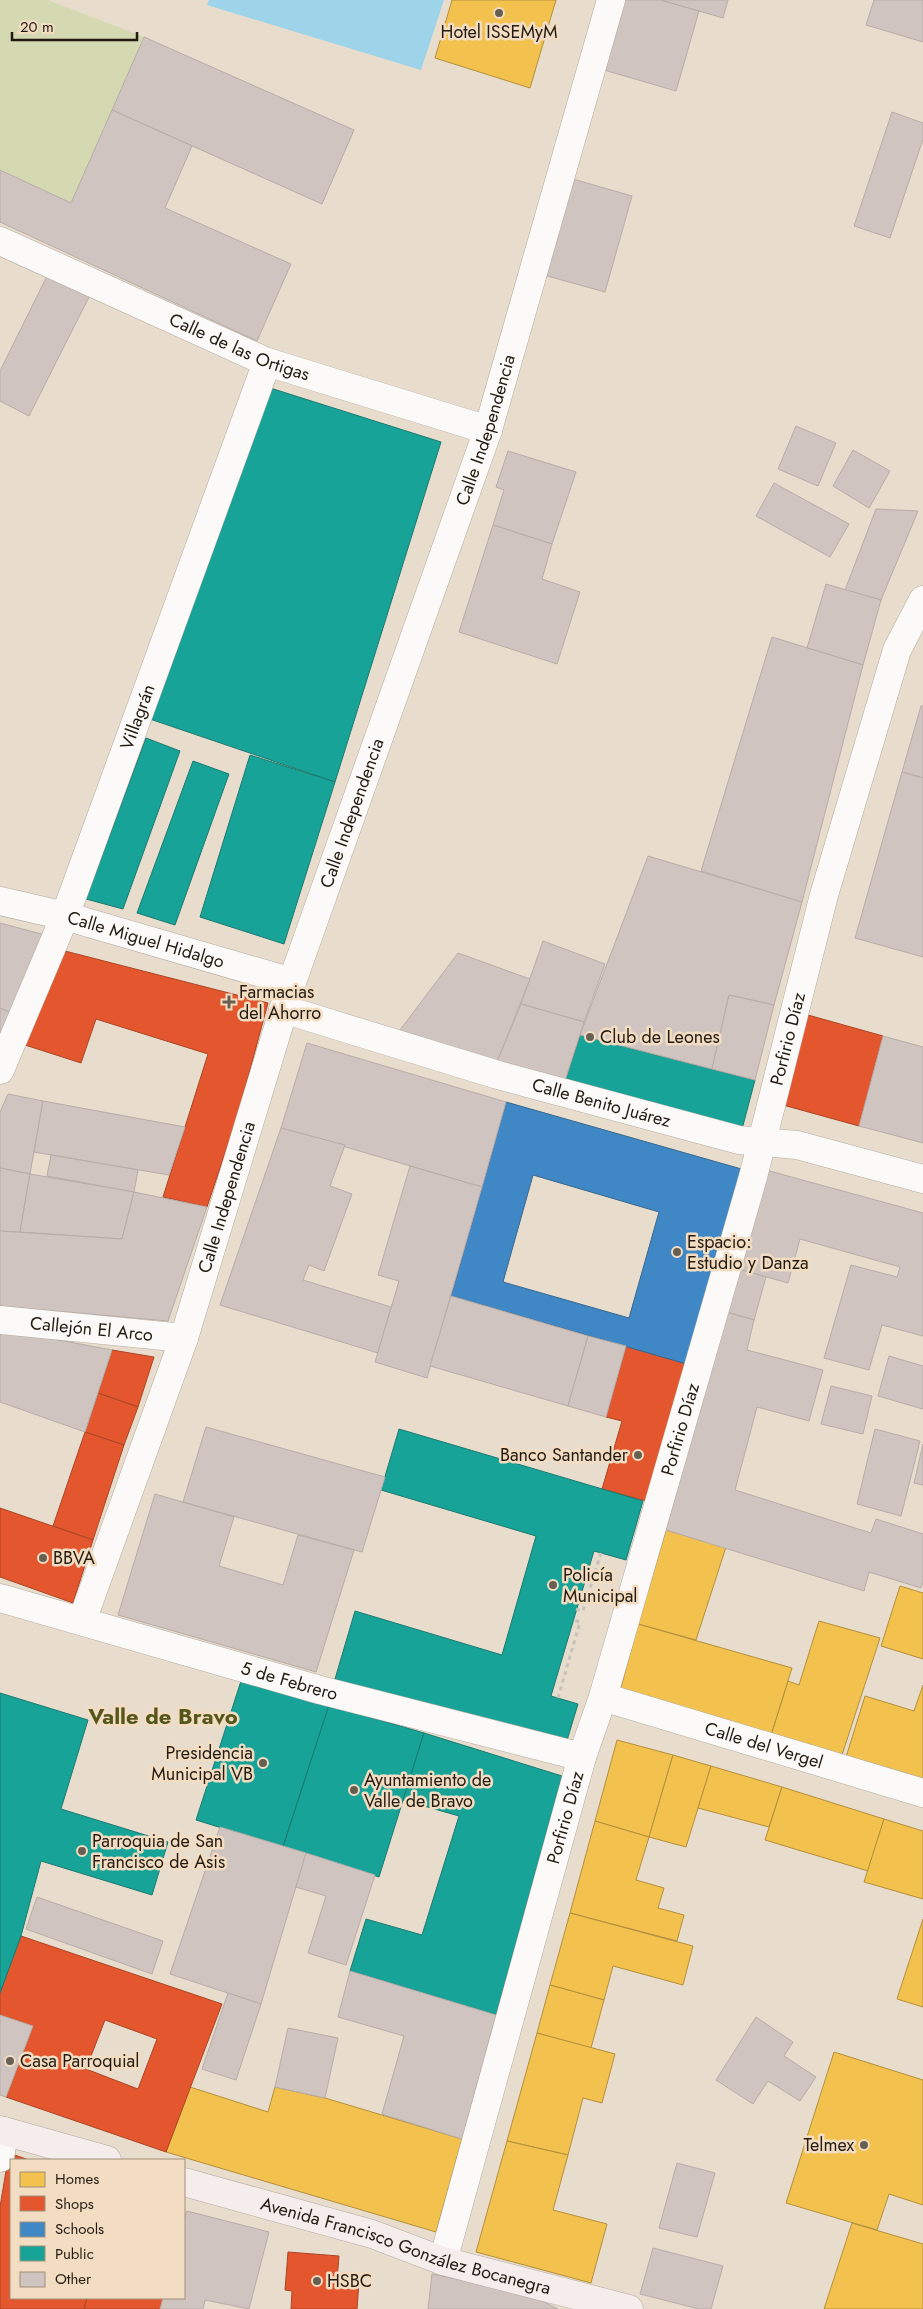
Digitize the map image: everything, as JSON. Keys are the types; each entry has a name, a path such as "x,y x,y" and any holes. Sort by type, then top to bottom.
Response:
{"street":[{"name":"Calle Independencia","path":"82,1621 184,1338 292,982 488,430 611,0"},
{"name":"Calle de las Ortigas","path":"0,241 268,362 488,430"},
{"name":"Villagrán","path":"0,1070 64,916 268,362"},
{"name":"Porfirio Díaz","path":"443,2261 582,1757 603,1697 750,1186 824,896 894,659 923,600"},
{"name":"Calle Miguel Hidalgo","path":"0,901 64,916 292,982"},
{"name":"Calle Benito Juárez","path":"283,1009 498,1075 739,1140 797,1146 923,1179"},
{"name":"Callejón El Arco","path":"0,1320 184,1338"},
{"name":"5 de Febrero","path":"0,1598 320,1690 582,1757"},
{"name":"Calle del Vergel","path":"603,1697 923,1793"},
{"path":"1,2140 102,2159"},
{"name":"Avenida Francisco González Bocanegra","path":"185,2182 372,2234 443,2261 630,2309"}],"path":[{"path":"576,1609 583,1612 601,1552"},
{"path":"558,1698 580,1622 574,1620"}],"green space":[{"path":"0,0 48,0 144,37 71,203 0,170"}],"water":[{"path":"209,0 444,0 421,70 207,5"}],"building: Homes":[{"path":"452,0 556,0 530,88 435,58"},
{"path":"666,1530 726,1547 696,1640 638,1624"},
{"path":"900,1586 923,1593 923,1659 881,1646"},
{"path":"819,1621 880,1638 842,1755 771,1735 788,1681 799,1685"},
{"path":"638,1624 792,1668 771,1735 620,1691"},
{"path":"923,1685 923,1782 846,1757 865,1696 914,1711"},
{"path":"617,1740 673,1755 649,1837 595,1821"},
{"path":"673,1755 711,1766 686,1847 649,1837"},
{"path":"711,1766 782,1787 769,1827 698,1808"},
{"path":"782,1787 884,1819 868,1871 765,1840"},
{"path":"884,1819 923,1831 923,1899 864,1882"},
{"path":"595,1821 649,1837 636,1880 664,1888 658,1908 684,1915 677,1941 570,1913"},
{"path":"570,1913 693,1946 683,1985 613,1966 604,2000 550,1985"},
{"path":"923,1919 923,2007 897,1999"},
{"path":"550,1985 604,2000 591,2048 537,2033"},
{"path":"537,2033 615,2054 602,2103 583,2098 568,2155 507,2141"},
{"name":"Telmex","path":"834,2052 923,2080 923,2205 889,2194 877,2230 786,2203"},
{"path":"190,2087 268,2112 275,2087 325,2098 462,2139 436,2232 166,2152"},
{"path":"507,2141 568,2155 553,2210 607,2224 591,2283 476,2252"},
{"path":"852,2223 923,2244 923,2309 824,2309"}],"building: Shops":[{"path":"65,951 268,1003 238,1114 207,1207 163,1197 208,1054 96,1019 81,1063 25,1045"},
{"path":"808,1015 883,1036 859,1126 783,1105"},
{"name":"Banco Santander","path":"626,1346 690,1365 650,1502 602,1489 622,1421 606,1417"},
{"path":"112,1350 154,1357 138,1407 98,1393"},
{"path":"98,1393 138,1407 124,1445 85,1432"},
{"name":"BBVA","path":"85,1432 124,1445 93,1540 53,1526"},
{"name":"BBVA","path":"0,1508 93,1540 73,1603 0,1577"},
{"path":"21,1936 222,2004 166,2152 6,2097 33,2026 0,2015 0,1993","holes":["105,2020 157,2039 138,2089 86,2069"]},
{"path":"9,2153 26,2159 10,2159 10,2299 87,2299 84,2309 0,2309 0,2207"},
{"name":"HSBC","path":"288,2252 339,2256 337,2280 359,2282 357,2309 291,2309 292,2291 285,2290"},
{"path":"87,2299 163,2299 160,2309 84,2309"}],"building: Schools":[{"path":"506,1102 745,1170 690,1365 451,1296","holes":["533,1175 659,1212 629,1318 503,1282"]}],"building: Public":[{"path":"264,386 441,442 335,782 141,716"},
{"path":"146,738 180,751 123,909 86,899"},
{"path":"250,755 335,782 284,944 200,917"},
{"path":"193,761 229,774 175,925 137,913"},
{"path":"580,1035 755,1080 741,1133 563,1087"},
{"name":"Policía Municipal","path":"399,1429 643,1501 626,1560 594,1551 551,1696 578,1704 565,1747 335,1679 355,1611 502,1655 536,1536 381,1490"},
{"name":"Presidencia Municipal VB","path":"241,1681 329,1705 283,1847 196,1820"},
{"name":"Parroquia de San Francisco de Asis","path":"0,1693 88,1720 61,1809 168,1842 152,1895 41,1861 21,1936 0,1993"},
{"name":"Ayuntamiento de Valle de Bravo","path":"329,1705 424,1733 379,1877 283,1847"},
{"path":"424,1733 562,1776 496,2015 350,1971 366,1919 422,1935 459,1816 403,1800"}],"building: Other":[{"path":"624,0 661,0 699,11 676,91 604,70"},
{"path":"661,0 728,0 723,18"},
{"path":"874,0 923,0 923,42 866,25"},
{"path":"144,37 354,130 322,204 112,110"},
{"path":"112,110 192,146 165,208 291,264 257,341 0,222 0,170 71,203"},
{"path":"892,112 923,123 923,139 890,238 854,226"},
{"path":"566,177 632,196 605,292 540,274"},
{"path":"48,274 90,295 29,416 0,401 0,371"},
{"path":"796,426 836,443 818,486 778,469"},
{"path":"853,450 890,471 869,508 833,486"},
{"path":"508,451 576,472 552,544 493,525 504,490 496,487"},
{"path":"774,483 849,524 830,557 756,516"},
{"path":"876,509 918,511 881,600 845,590"},
{"path":"493,525 552,544 542,579 580,592 557,664 459,632"},
{"path":"826,584 881,600 863,665 807,648"},
{"path":"772,637 863,665 802,902 701,871"},
{"path":"921,706 923,706 923,778 902,772"},
{"path":"902,772 923,778 923,957 855,938"},
{"path":"648,856 802,902 774,1005 729,995 712,1069 580,1035"},
{"path":"0,923 45,935 12,1013 0,1008"},
{"path":"543,941 605,964 584,1022 521,1004"},
{"path":"458,953 530,979 495,1067 394,1038"},
{"path":"729,995 774,1005 755,1080 712,1069"},
{"path":"521,1004 584,1022 563,1087 495,1067"},
{"path":"0,1008 12,1013 0,1044"},
{"path":"883,1036 923,1047 923,1143 859,1126"},
{"path":"307,1043 506,1102 482,1187 281,1128"},
{"path":"8,1094 43,1101 30,1174 0,1168 0,1112"},
{"path":"43,1101 185,1127 169,1175 34,1152"},
{"path":"281,1128 345,1145 330,1186 352,1194 324,1271 309,1265 303,1280 391,1307 378,1353 220,1305"},
{"path":"51,1155 138,1170 134,1192 47,1176"},
{"path":"410,1166 482,1187 427,1378 375,1362 399,1281 378,1275"},
{"path":"0,1168 30,1174 20,1232 0,1231"},
{"path":"766,1170 923,1213 923,1336 882,1325 869,1370 824,1358 851,1265 897,1277 900,1267 800,1239 788,1283 738,1269"},
{"path":"30,1174 134,1192 122,1239 20,1232"},
{"path":"134,1192 207,1207 168,1321 0,1306 0,1231 122,1239"},
{"path":"738,1269 766,1277 754,1320 726,1312"},
{"path":"451,1296 588,1336 568,1406 430,1366"},
{"path":"726,1312 754,1320 747,1350 823,1370 809,1421 757,1407 735,1490 871,1533 876,1519 923,1534 923,1582 921,1588 869,1572 864,1591 666,1530"},
{"path":"0,1329 112,1350 85,1432 0,1402"},
{"path":"588,1336 626,1346 606,1417 568,1406"},
{"path":"889,1356 923,1366 923,1409 878,1396"},
{"path":"831,1386 872,1396 863,1434 821,1424"},
{"path":"206,1427 385,1477 362,1552 183,1502"},
{"path":"875,1429 920,1441 901,1516 857,1504"},
{"path":"923,1444 923,1485 914,1483"},
{"path":"155,1494 234,1517 219,1566 283,1585 298,1535 354,1550 316,1672 118,1615"},
{"path":"220,1827 306,1853 261,2004 170,1974"},
{"path":"306,1853 375,1875 346,1965 308,1953 326,1896 296,1887"},
{"path":"37,1897 163,1941 152,1974 26,1929"},
{"path":"350,1971 496,2015 462,2139 382,2114 404,2036 338,2017"},
{"path":"228,1993 261,2004 236,2080 202,2069"},
{"name":"Casa Parroquial","path":"0,2015 33,2026 6,2097 0,2095"},
{"path":"756,2017 793,2042 784,2056 816,2077 800,2101 768,2081 753,2104 716,2080"},
{"path":"288,2028 338,2038 325,2098 275,2087"},
{"path":"677,2163 715,2173 697,2237 659,2228"},
{"path":"187,2211 269,2232 249,2309 205,2300 203,2309 160,2309 163,2299 185,2299 185,2218"},
{"path":"653,2248 723,2266 711,2309 699,2309 640,2294"},
{"path":"432,2274 528,2294 558,2309 428,2309"}],"place":[{"name":"Hotel ISSEMyM","path":"499,13"},
{"name":"Farmacias del Ahorro","path":"229,1002"},
{"name":"Club de Leones","path":"590,1037"},
{"name":"Espacio: Estudio y Danza","path":"677,1252"},
{"name":"Banco Santander","path":"638,1455"},
{"name":"BBVA","path":"43,1558"},
{"name":"Policía Municipal","path":"553,1585"},
{"name":"Presidencia Municipal VB","path":"263,1763"},
{"name":"Ayuntamiento de Valle de Bravo","path":"354,1790"},
{"name":"Parroquia de San Francisco de Asis","path":"82,1851"},
{"name":"Casa Parroquial","path":"10,2061"},
{"name":"Telmex","path":"864,2145"},
{"name":"HSBC","path":"317,2281"}],"district":[{"name":"Valle de Bravo","path":"163,1716"}]}
